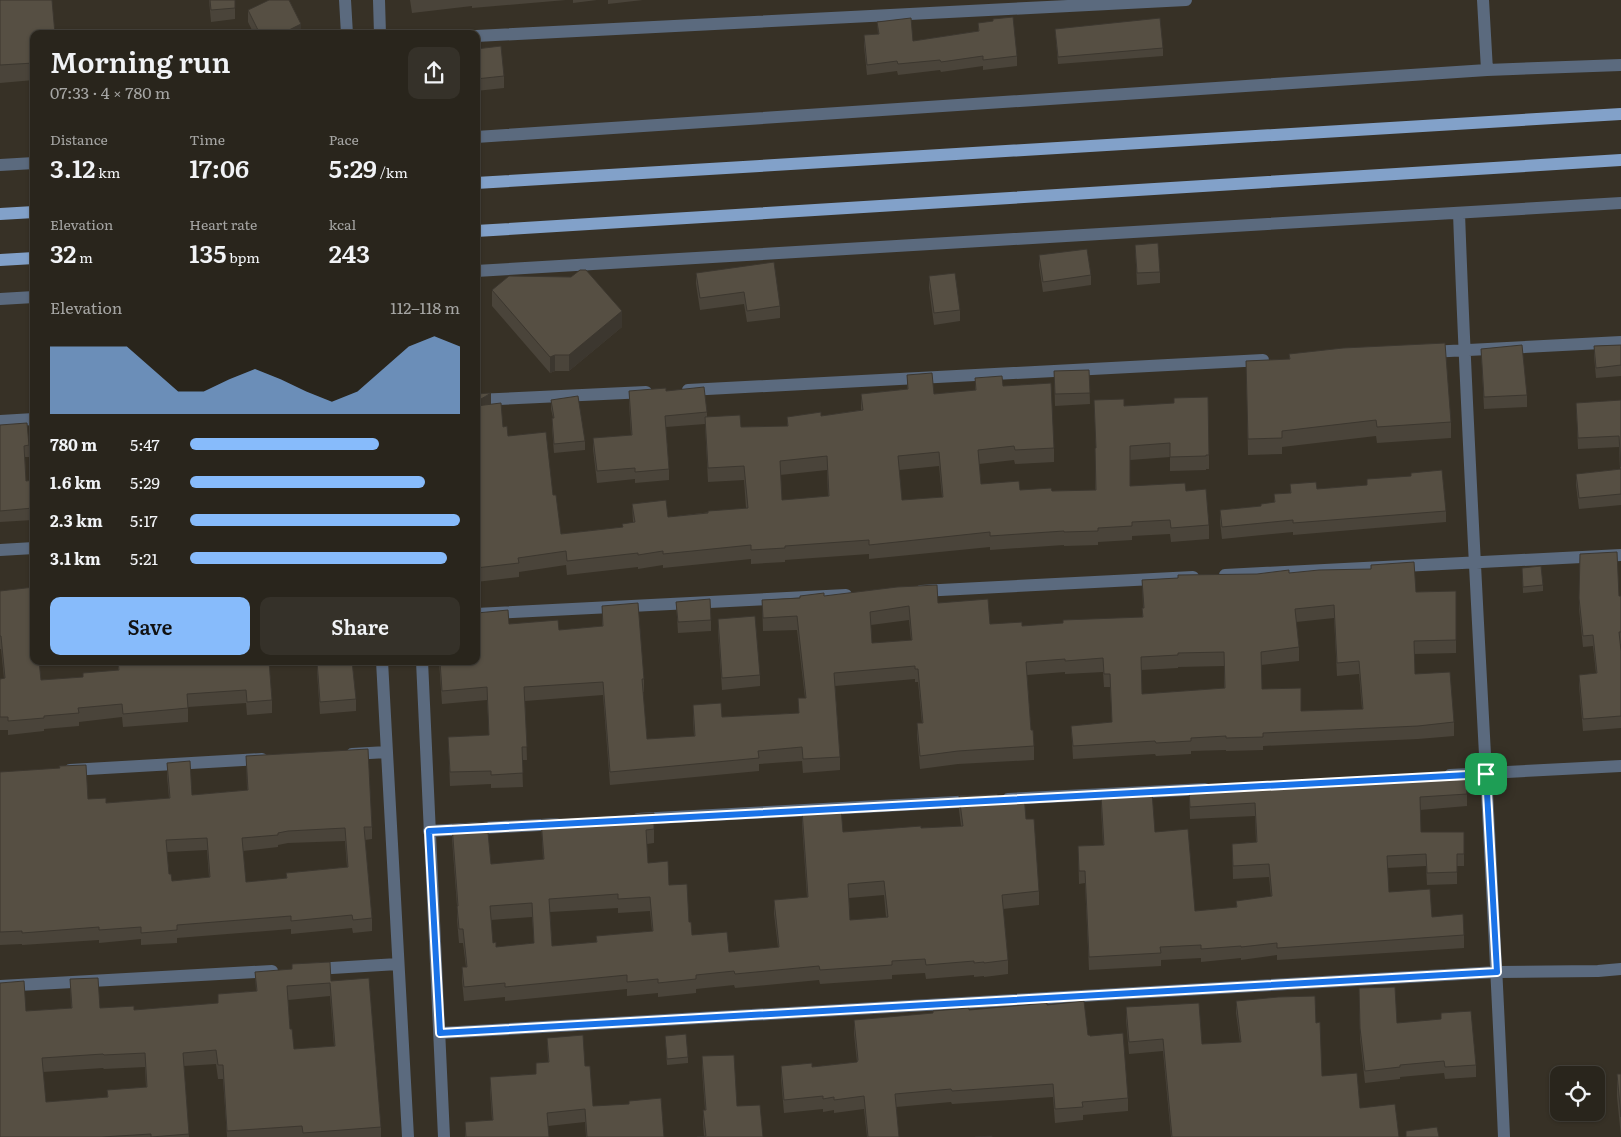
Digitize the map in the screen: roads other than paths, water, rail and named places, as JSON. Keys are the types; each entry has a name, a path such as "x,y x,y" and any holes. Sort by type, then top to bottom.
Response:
{"main road":[{"path":"480,183 1621,114"},
{"path":"480,231 1621,160"},
{"path":"0,214 30,212"},
{"path":"0,260 30,258"}],"street":[{"path":"345,0 347,30"},
{"path":"379,0 380,30"},
{"path":"480,36 1186,0"},
{"path":"1483,0 1487,70"},
{"path":"480,137 1487,70 1621,64"},
{"path":"0,165 30,163"},
{"path":"480,271 1621,203"},
{"path":"1459,214 1464,350 1504,1137"},
{"path":"0,299 30,297"},
{"path":"1414,353 1621,342"},
{"path":"676,390 1274,360"},
{"path":"480,400 656,391"},
{"path":"0,421 30,419"},
{"path":"0,550 30,548"},
{"path":"911,591 1621,555"},
{"path":"480,614 862,594"},
{"path":"382,665 408,1137"},
{"path":"422,665 444,1137"},
{"path":"337,755 387,752"},
{"path":"60,770 278,758"},
{"path":"1436,776 1621,766"},
{"path":"628,820 1217,788"},
{"path":"429,831 568,823"},
{"path":"0,986 398,964"},
{"path":"440,1033 1497,972 1621,969"}]}
